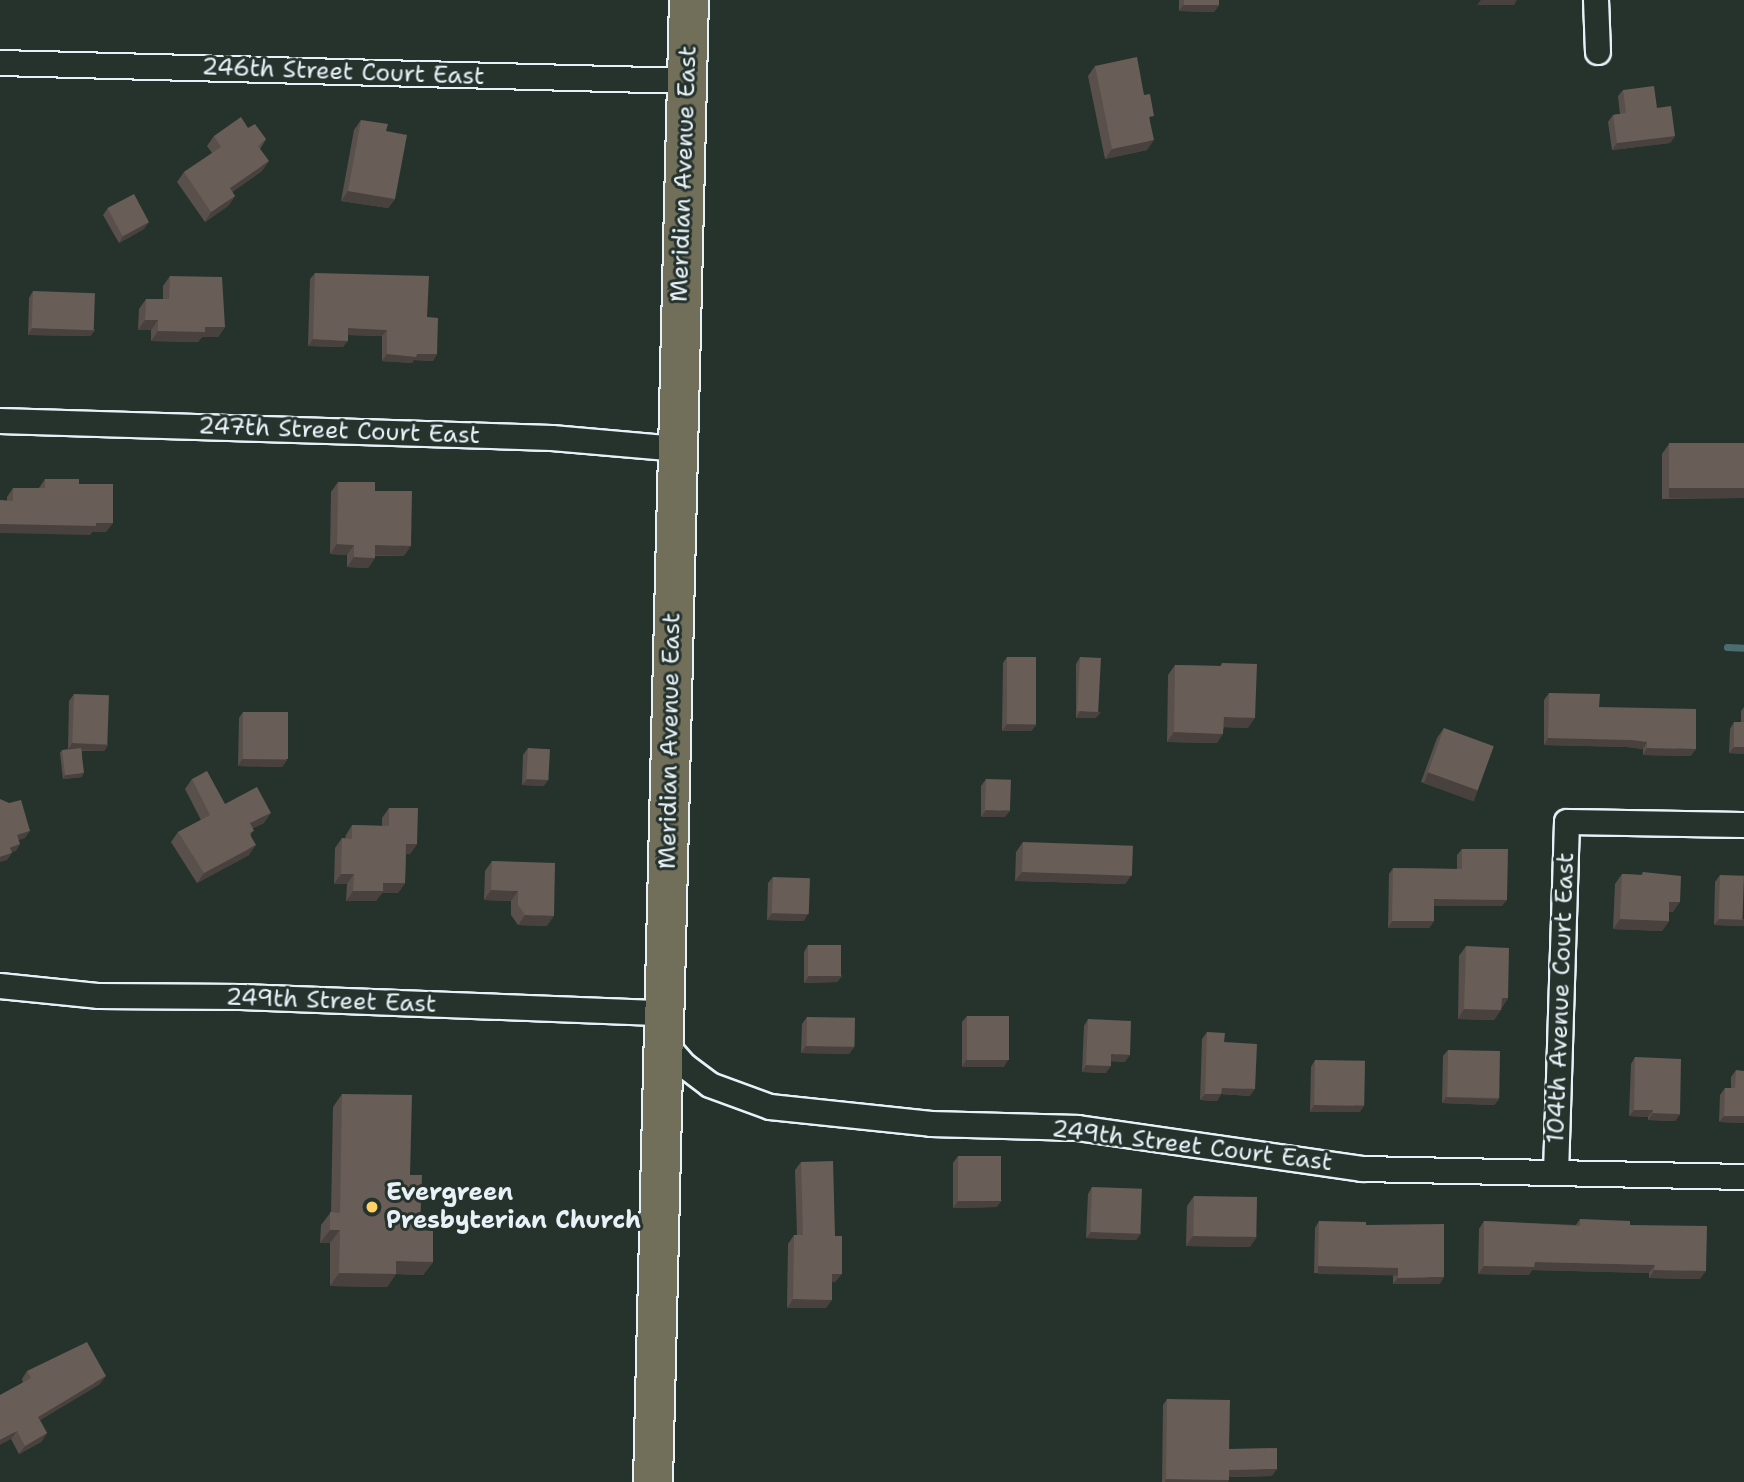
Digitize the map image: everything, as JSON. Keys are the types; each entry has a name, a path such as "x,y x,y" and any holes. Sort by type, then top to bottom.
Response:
{"main road":[{"name":"Meridian Avenue East","path":"653,1482 690,0"}],"street":[{"path":"1596,0 1598,52"},
{"name":"246th Street Court East","path":"0,63 686,81"},
{"name":"247th Street Court East","path":"0,421 552,438 677,449"},
{"name":"104th Avenue Court East","path":"1556,1173 1567,822 1744,825"},
{"name":"249th Street East","path":"0,986 34,992 99,996 241,997 663,1026"},
{"name":"249th Street Court East","path":"663,1026 685,1066 710,1085 755,1103 801,1110 931,1124 1078,1128 1362,1169 1744,1177"}],"building":[{"path":"1184,0 1219,0 1219,5 1184,5"},
{"path":"1137,57 1144,95 1150,94 1154,116 1149,117 1154,140 1112,149 1095,66"},
{"path":"1654,86 1657,108 1671,106 1675,136 1617,143 1613,115 1626,113 1623,90"},
{"path":"241,117 248,128 255,124 266,139 258,146 269,161 230,188 235,196 211,212 184,172 221,147 214,136"},
{"path":"361,120 388,124 386,131 407,135 395,199 348,191"},
{"path":"134,194 149,222 123,236 108,208"},
{"path":"315,273 429,276 427,317 438,318 437,354 417,354 416,357 387,354 387,330 348,328 348,341 313,339"},
{"path":"170,276 222,277 225,327 205,327 205,332 158,331 158,320 145,320 146,299 169,299"},
{"path":"33,291 95,293 94,330 32,328"},
{"path":"1669,443 1744,443 1744,488 1669,488"},
{"path":"45,479 79,479 79,484 113,484 113,523 96,523 96,526 0,524 0,500 13,501 13,488 45,488"},
{"path":"338,482 375,482 375,491 412,491 411,546 375,545 375,558 354,557 354,545 337,544"},
{"path":"1007,657 1036,657 1036,724 1007,724"},
{"path":"1080,657 1101,658 1098,712 1077,711"},
{"path":"1222,663 1257,664 1255,718 1224,717 1223,734 1174,732 1175,665 1222,666"},
{"path":"1549,693 1600,694 1599,707 1696,709 1696,749 1647,748 1647,742 1632,740 1548,738"},
{"path":"74,694 109,695 107,744 72,743"},
{"path":"243,712 288,712 288,759 243,759"},
{"path":"1734,722 1744,722 1744,747 1734,747"},
{"path":"1444,728 1494,746 1478,790 1428,772"},
{"path":"81,748 84,773 65,775 62,750"},
{"path":"528,748 550,749 548,780 526,779"},
{"path":"207,771 225,804 257,787 271,813 250,823 254,831 249,833 256,845 204,873 178,832 210,815 192,779"},
{"path":"986,779 1011,780 1010,811 985,810"},
{"path":"0,799 9,803 21,800 30,831 17,835 20,844 10,848 12,853 0,857"},
{"path":"389,808 418,808 417,844 406,844 405,883 383,883 383,891 353,891 354,874 341,874 342,838 352,839 352,825 389,826"},
{"path":"1023,842 1133,846 1132,876 1022,872"},
{"path":"1462,849 1508,849 1507,900 1434,899 1434,921 1392,921 1393,868 1462,869"},
{"path":"492,861 555,863 554,916 525,915 518,905 518,891 491,890"},
{"path":"1643,872 1681,876 1680,902 1669,902 1669,921 1620,919 1622,874 1643,875"},
{"path":"1720,875 1744,876 1742,920 1718,919"},
{"path":"773,877 810,878 809,914 772,913"},
{"path":"808,945 841,945 841,976 808,976"},
{"path":"1466,946 1509,948 1508,998 1502,998 1501,1010 1464,1009"},
{"path":"967,1016 1009,1016 1009,1060 967,1060"},
{"path":"807,1017 855,1018 854,1047 806,1046"},
{"path":"1088,1019 1131,1021 1130,1055 1111,1054 1111,1066 1086,1065"},
{"path":"1207,1032 1225,1033 1224,1042 1257,1044 1255,1089 1222,1088 1221,1094 1205,1094"},
{"path":"1448,1050 1500,1051 1499,1098 1447,1097"},
{"path":"1635,1057 1681,1059 1680,1114 1634,1110"},
{"path":"1315,1060 1365,1061 1364,1106 1314,1105"},
{"path":"1736,1070 1744,1071 1744,1116 1724,1116 1725,1088 1735,1088"},
{"name":"Evergreen Presbyterian Church","path":"342,1094 412,1095 410,1175 422,1175 420,1230 433,1231 433,1262 396,1261 396,1274 339,1273 340,1230 330,1230 330,1212 340,1213"},
{"path":"958,1156 1001,1156 1001,1201 958,1201"},
{"path":"833,1161 835,1236 842,1236 842,1274 832,1274 832,1300 793,1299 794,1235 803,1235 801,1162"},
{"path":"1092,1187 1142,1189 1140,1234 1090,1232"},
{"path":"1194,1196 1257,1197 1256,1237 1193,1236"},
{"path":"1580,1219 1630,1221 1630,1225 1707,1226 1706,1271 1654,1270 1655,1265 1535,1262 1534,1267 1484,1266 1484,1221 1580,1226"},
{"path":"1319,1221 1366,1222 1366,1225 1444,1224 1444,1277 1398,1278 1398,1268 1318,1266"},
{"path":"87,1342 106,1376 38,1417 47,1433 25,1446 17,1431 0,1440 0,1395 31,1378 27,1371"},
{"path":"1167,1399 1230,1400 1229,1449 1277,1448 1277,1469 1229,1470 1229,1480 1166,1479"}],"waterway":[{"path":"1727,647 1744,648"}],"place":[{"name":"Evergreen Presbyterian Church","path":"372,1207"}]}
